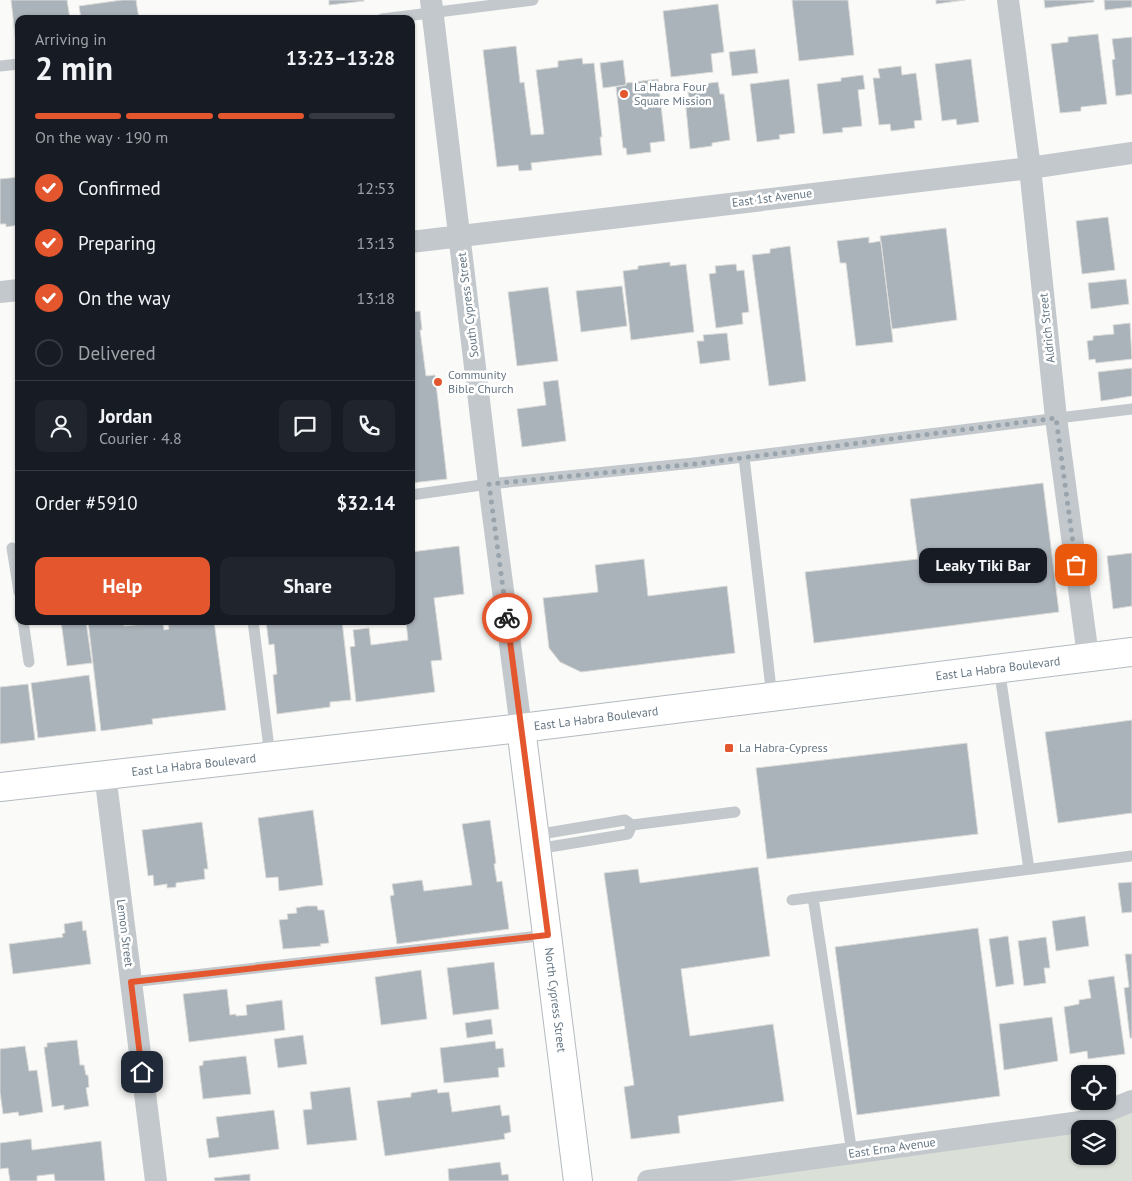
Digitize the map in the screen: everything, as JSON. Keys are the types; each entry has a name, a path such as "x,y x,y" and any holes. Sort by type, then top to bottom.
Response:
{"main road":[{"name":"East La Habra Boulevard","path":"0,787 521,728 1132,652"},
{"name":"North Cypress Street","path":"521,728 578,1181"}],"street":[{"name":"Aldrich Street","path":"1008,0 1030,168 1056,418 1088,656"},
{"name":"South Cypress Street","path":"432,6 489,484 521,728"},
{"name":"East 1st Avenue","path":"415,242 1030,168 1132,153"},
{"path":"0,292 15,290"},
{"name":"Lemon Street","path":"105,774 156,1181"},
{"name":"East Erna Avenue","path":"648,1181 1080,1122 1132,1101"}],"lane":[{"path":"397,15 432,6 533,0"},
{"path":"0,66 15,64"},
{"path":"415,494 489,484 694,464 1132,409"},
{"path":"744,457 772,697"},
{"path":"0,549 15,547"},
{"path":"24,625 29,662"},
{"path":"254,625 270,756"},
{"path":"999,668 1030,869"},
{"path":"536,842 625,820 632,825 735,812"},
{"path":"792,900 1132,856"},
{"path":"813,897 852,1153"},
{"path":"131,982 548,935"}],"shaded area":[{"path":"1132,1108 1132,1181 713,1181"}],"building":[{"path":"11,0 67,0 69,15 15,15 15,34"},
{"path":"136,0 138,15 80,15 79,6"},
{"path":"329,0 364,0 364,1 329,5"},
{"path":"792,0 848,0 854,55 799,61"},
{"path":"936,0 965,0 936,4"},
{"path":"1044,0 1094,0 1094,2 1045,8"},
{"path":"1104,0 1132,0 1132,7 1105,10"},
{"path":"718,4 724,52 711,54 713,72 671,77 663,11"},
{"path":"1098,34 1107,104 1081,107 1081,111 1060,113 1051,44 1068,42 1068,37"},
{"path":"1132,37 1132,94 1116,96 1112,60 1115,59 1112,39"},
{"path":"516,46 520,83 524,82 531,135 544,134 536,70 558,67 558,61 582,58 583,64 594,63 602,137 600,137 602,155 531,163 532,170 519,171 518,165 497,167 483,50"},
{"path":"755,49 758,73 732,76 729,52"},
{"path":"971,59 979,122 957,125 956,119 942,121 935,64"},
{"path":"623,60 626,85 603,88 600,63"},
{"path":"901,66 902,75 916,73 922,120 914,121 915,128 891,131 890,124 879,125 873,78 880,78 878,69"},
{"path":"863,75 865,89 858,90 862,126 842,128 843,132 823,134 817,84 841,81 841,78"},
{"path":"658,79 665,141 650,143 651,152 627,155 626,148 623,148 616,87 626,85 626,83"},
{"path":"789,79 795,133 779,135 780,139 757,142 750,84"},
{"path":"718,82 720,94 724,94 730,140 712,143 712,146 690,149 685,98 689,98 687,86"},
{"path":"15,177 15,226 6,227 6,224 0,224 0,179"},
{"path":"1108,217 1115,270 1082,274 1076,221"},
{"path":"946,228 957,320 892,329 880,236"},
{"path":"869,237 869,243 881,241 893,342 856,346 846,263 840,263 837,241"},
{"path":"790,246 806,381 769,386 752,255 770,253 770,249"},
{"path":"670,262 670,266 686,264 694,332 631,340 623,271 638,269 638,266"},
{"path":"736,264 737,271 744,270 749,312 742,313 743,324 716,328 709,274 716,273 715,266"},
{"path":"1126,279 1129,304 1091,309 1088,283"},
{"path":"622,286 627,326 581,332 576,291"},
{"path":"548,287 558,361 517,366 508,292"},
{"path":"420,311 422,330 420,330 426,376 435,375 447,479 415,483 415,312"},
{"path":"1130,323 1132,359 1096,363 1095,359 1089,360 1087,341 1093,340 1093,336 1114,334 1113,325"},
{"path":"727,333 730,360 700,364 697,341 704,341 703,335"},
{"path":"1132,368 1132,396 1101,401 1098,372"},
{"path":"558,380 566,441 522,447 517,409 546,405 543,382"},
{"path":"1043,483 1059,612 814,643 805,572 918,559 910,499"},
{"path":"459,546 464,594 434,598 442,660 431,661 435,692 356,702 350,647 355,646 353,630 369,628 371,645 408,640 406,625 415,625 415,552"},
{"path":"1132,553 1132,606 1113,609 1107,556"},
{"path":"644,559 648,596 727,586 735,653 581,672 560,662 549,648 543,598 598,592 595,565"},
{"path":"62,625 87,625 92,663 67,666"},
{"path":"88,625 163,625 164,630 169,629 168,625 215,625 226,710 152,719 153,724 101,731"},
{"path":"266,625 342,625 351,700 330,702 330,707 277,714 273,675 277,674 274,644 269,645"},
{"path":"89,675 96,731 38,738 31,683"},
{"path":"28,684 35,740 0,744 0,687"},
{"path":"1132,720 1132,813 1058,823 1045,732"},
{"path":"967,743 978,834 767,859 756,768"},
{"path":"313,810 323,885 279,891 278,877 266,878 258,818"},
{"path":"490,820 497,882 502,881 509,929 397,944 390,896 394,895 392,884 422,880 424,891 472,885 462,824"},
{"path":"202,822 208,869 204,869 205,879 176,883 176,887 167,888 167,884 154,886 153,875 148,876 142,830"},
{"path":"758,867 770,956 681,969 690,1036 773,1024 784,1101 678,1116 680,1133 631,1139 624,1087 634,1085 604,873 638,869 640,883"},
{"path":"1132,882 1132,912 1122,913 1118,883"},
{"path":"317,906 318,910 324,910 329,943 320,944 321,946 283,949 279,920 288,919 287,914 297,913 296,908"},
{"path":"1085,916 1089,946 1056,951 1052,921"},
{"path":"82,921 83,931 86,930 91,964 13,974 9,944 63,937 62,934 65,933 64,924"},
{"path":"978,928 1000,1096 857,1115 835,947"},
{"path":"1008,936 1014,984 996,987 989,939"},
{"path":"1046,937 1050,968 1044,968 1046,983 1024,986 1018,941"},
{"path":"1125,954 1132,954 1132,1038 1130,1038 1124,988 1129,987"},
{"path":"494,962 499,1009 453,1015 447,968"},
{"path":"421,970 427,1019 381,1025 375,977"},
{"path":"1114,976 1125,1054 1088,1059 1087,1051 1070,1054 1064,1007 1079,1004 1079,1000 1091,998 1088,980"},
{"path":"227,989 230,1015 247,1015 246,1005 282,1000 285,1030 189,1042 183,994"},
{"path":"1052,1017 1058,1061 1004,1070 999,1024"},
{"path":"491,1019 493,1034 467,1038 465,1023"},
{"path":"303,1035 307,1064 278,1068 274,1039"},
{"path":"77,1040 80,1065 84,1065 86,1075 88,1075 89,1087 86,1088 89,1106 64,1110 64,1105 52,1107 44,1047 47,1047 47,1043"},
{"path":"495,1041 496,1049 503,1048 505,1067 498,1068 499,1077 444,1083 440,1048"},
{"path":"25,1046 29,1071 37,1070 43,1112 19,1116 18,1112 3,1114 0,1092 0,1049"},
{"path":"246,1056 251,1094 203,1099 199,1066 203,1065 203,1061"},
{"path":"350,1087 357,1140 307,1145 303,1110 312,1109 310,1092"},
{"path":"437,1089 438,1093 449,1092 452,1112 500,1105 502,1116 509,1115 511,1132 504,1134 505,1139 385,1156 377,1101 411,1097 411,1093"},
{"path":"274,1110 279,1149 209,1158 206,1139 219,1137 216,1117"},
{"path":"31,1139 32,1150 101,1141 105,1181 55,1181 54,1174 37,1176 37,1181 10,1181 8,1168 0,1169 0,1143"},
{"path":"500,1162 502,1175 508,1174 509,1181 449,1181 448,1169"},
{"path":"250,1174 250,1181 215,1181 214,1178"}],"way so far":[{"path":"507,618 489,484 694,464 1056,418 1076,565"}],"place":[{"name":"La Habra Four Square Mission","path":"624,94"},
{"name":"Community Bible Church","path":"438,382"},
{"name":"Leaky Tiki Bar","path":"1076,565"},
{"name":"La Habra-Cypress","path":"729,748"}],"route":[{"path":"142,1072 131,982 548,935 507,618"}]}
